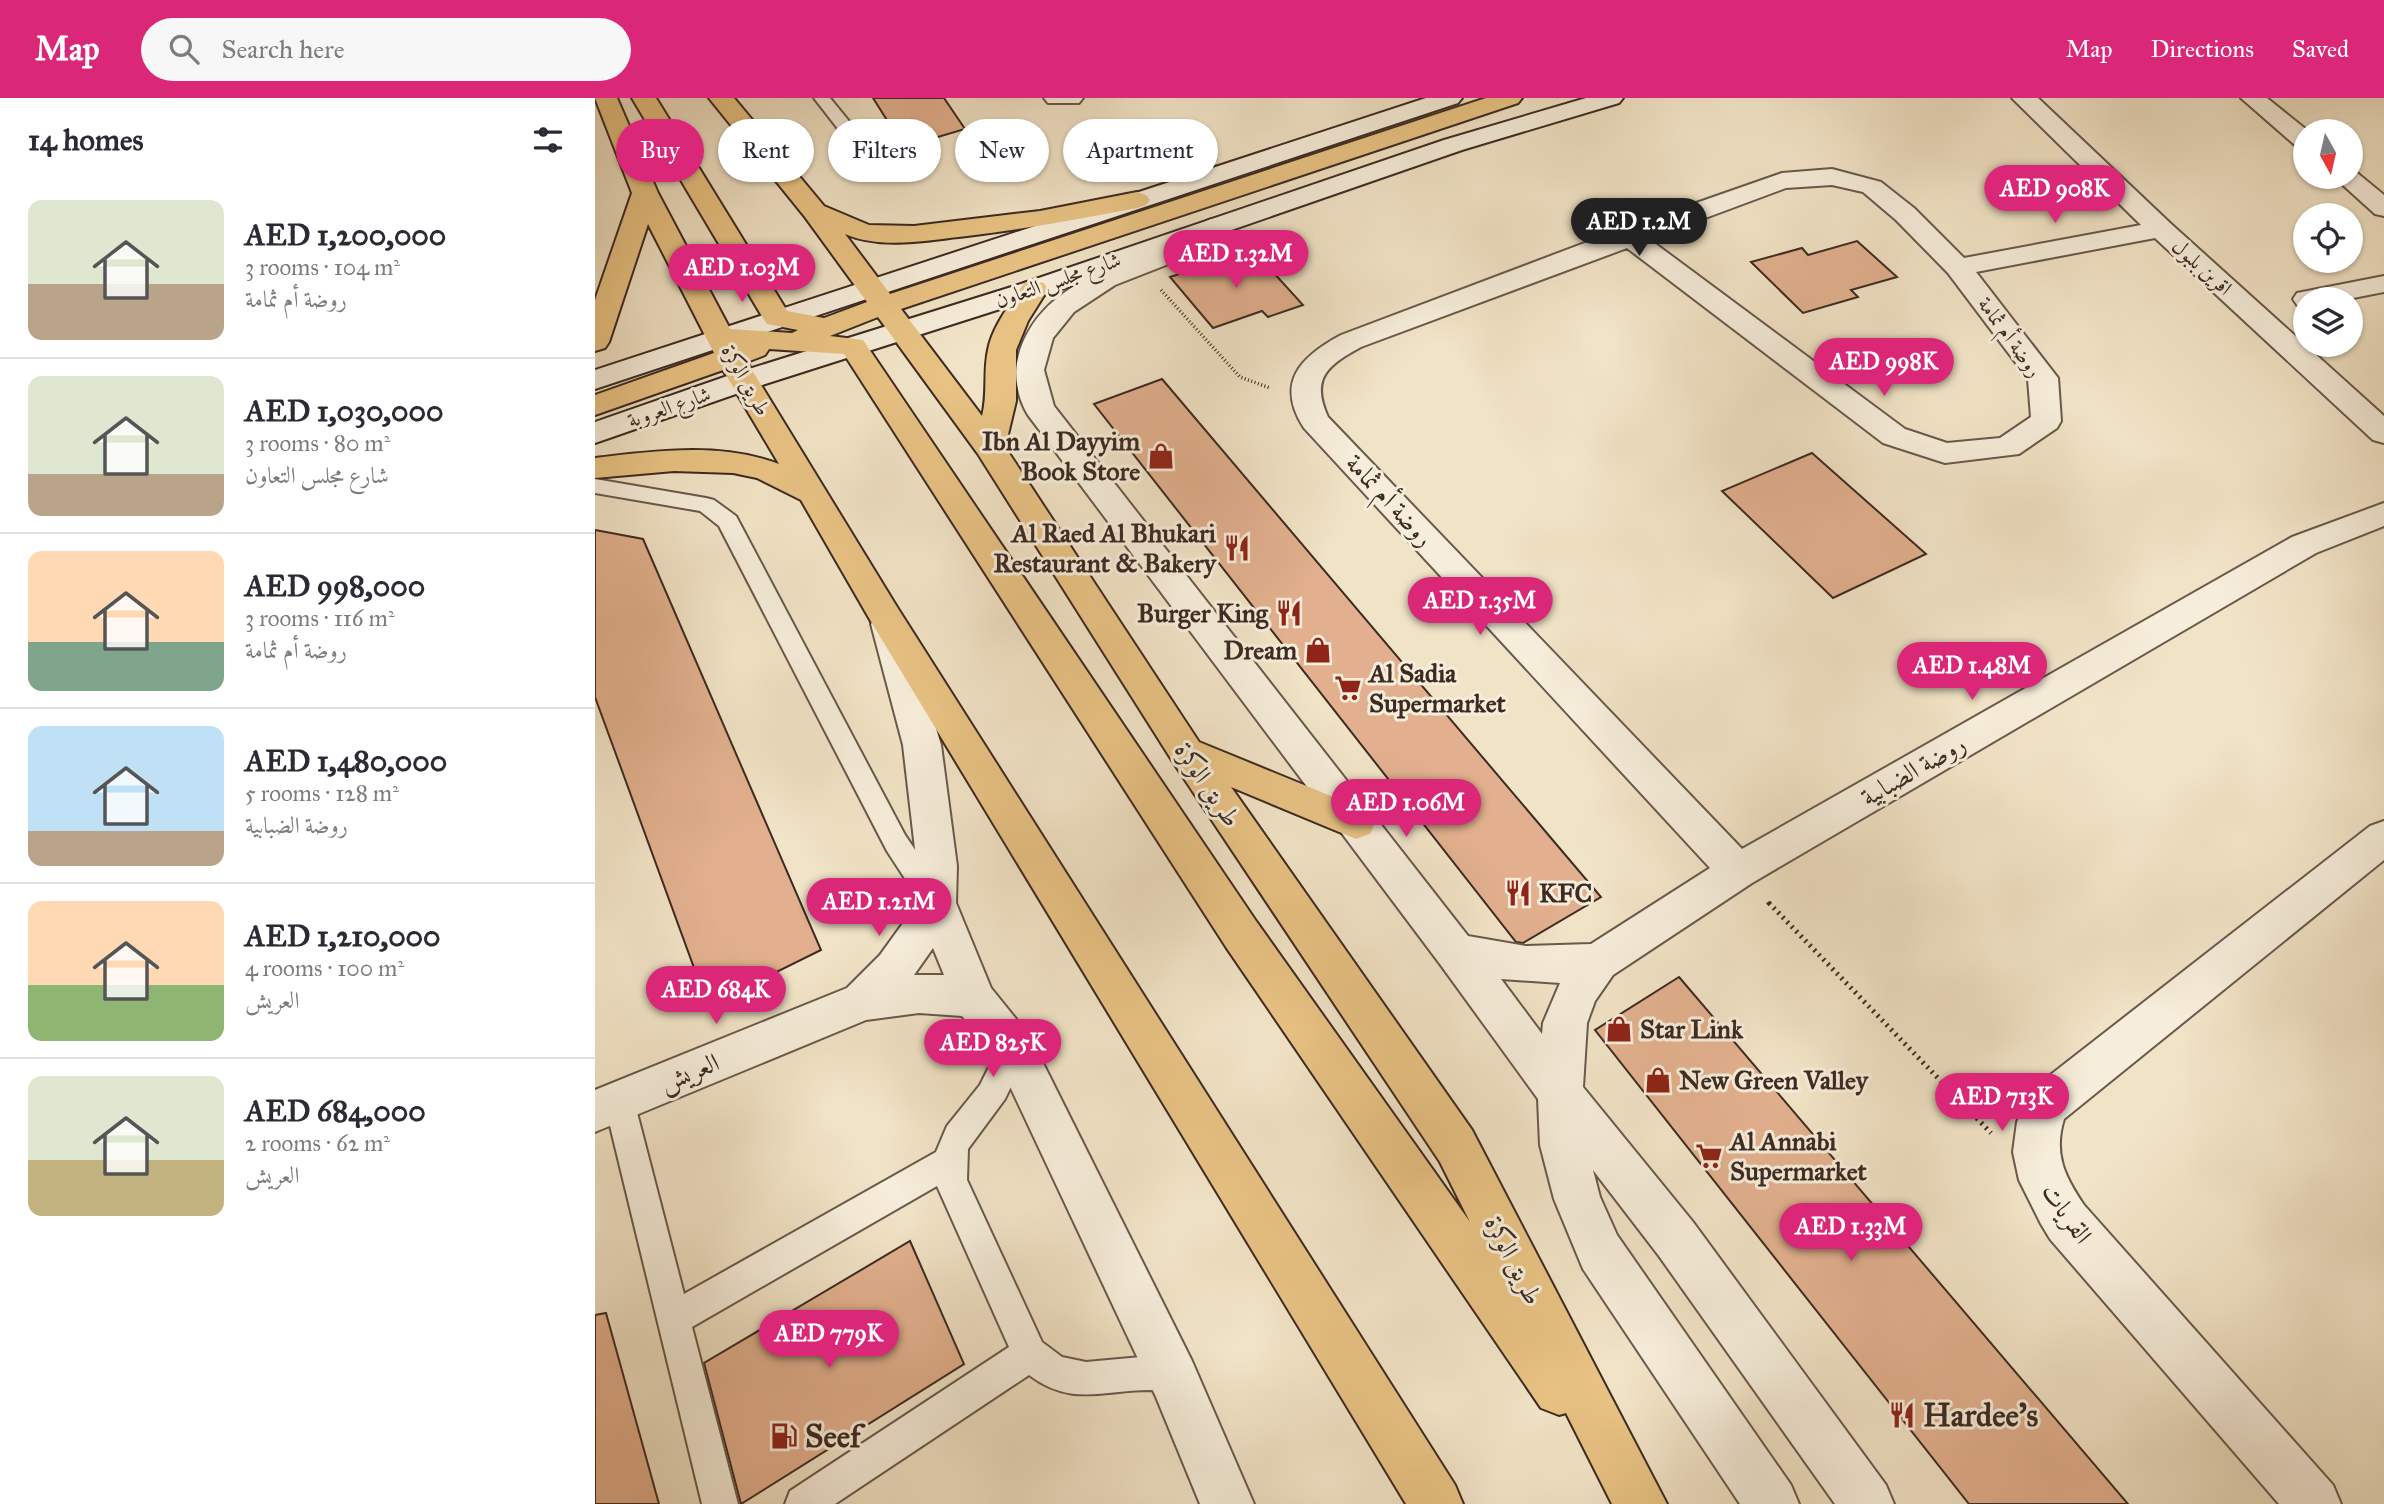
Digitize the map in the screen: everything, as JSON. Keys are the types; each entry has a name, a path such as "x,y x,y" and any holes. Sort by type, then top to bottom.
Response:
{"highway":[{"name":"طريق الوكرة","path":"605,98 645,193 732,359 885,616 1436,1504"},
{"path":"644,98 806,333 1241,934 1639,1504"},
{"name":"طريق الوكرة","path":"721,98 814,211 989,447 1186,752 1456,1146 1639,1504"},
{"path":"595,405 1510,98"},
{"path":"595,342 645,193"},
{"path":"814,211 865,233 914,234 1039,219 1159,195"},
{"path":"989,447 1001,401 1002,349 1014,321 1034,289"},
{"path":"732,359 806,333"},
{"path":"595,468 715,459 756,467 813,492"},
{"path":"1186,752 1356,822"}],"street":[{"path":"1056,98 1071,98"},
{"name":"شارع مجلس التعاون","path":"732,359 885,308 1159,195 1450,98"},
{"name":"شارع مجلس التعاون","path":"885,308 1034,289 1453,145 1611,98"},
{"name":"اقرين بلبول","path":"2024,98 2249,311 2384,433"},
{"path":"2253,98 2293,131"},
{"name":"روضة أم ثمامة","path":"1628,236 1894,436 1945,453 2008,447 2046,421 2043,378 1958,267 1905,214 1872,187 1832,177 1782,181 1628,236 1351,341 1327,354 1310,373 1305,395 1315,421 1738,870"},
{"path":"2363,182 2384,208"},
{"path":"1215,225 1198,243 1105,279 1064,306 1039,336 1029,370 1039,408 1455,951 1559,1094 1676,1239 1867,1504"},
{"name":"روضة أم ثمامة","path":"1958,267 2161,229"},
{"path":"2363,288 2384,284"},
{"path":"2249,311 2293,302"},
{"name":"شارع العروبة","path":"595,380 732,359"},
{"name":"شارع العروبة","path":"595,433 732,359"},
{"name":"روضة الضبابية","path":"1559,1094 1565,1023 1578,990 1598,962 1738,870 2304,545 2384,514"},
{"name":"طريق الوكرة","path":"885,616 922,745 937,866 936,903 975,1000 1014,1049 1174,1379 1227,1504"},
{"name":"القريات","path":"2314,1504 2067,1222 2045,1189 2036,1159 2036,1128 2047,1105 2384,837"},
{"name":"العريش","path":"862,1002 895,970 911,948 936,903"},
{"name":"روضة الضبابية","path":"1455,951 1489,961 1525,966 1598,962"},
{"name":"العريش","path":"607,1106 862,1002 922,991 949,993 975,1000"},
{"path":"1559,1094 1567,1159 1577,1199 1600,1252 1772,1504"}],"lane":[{"path":"822,98 839,119"},
{"path":"595,486 706,505 728,521 896,843 936,903"},
{"path":"1014,1049 986,1101 952,1143 948,1163 951,1181 1030,1354 1055,1373 1086,1379 1152,1373 1174,1379"},
{"path":"607,1106 673,1319 720,1504"},
{"path":"673,1319 948,1163"},
{"path":"803,1504 1030,1354"}],"path":[{"path":"1139,267 1240,377 1269,388 1305,395"},
{"path":"1738,870 2045,1189"}],"building":[{"path":"873,98 944,98 958,119 955,119 955,132 941,136 941,119 886,119"},
{"path":"1857,241 1897,277 1851,290 1858,297 1803,313 1751,262 1802,248 1808,255"},
{"path":"1253,250 1303,305 1268,317 1262,311 1213,328 1170,277"},
{"path":"1162,379 1601,897 1523,943 1516,942 1094,404"},
{"path":"1812,453 1926,554 1833,598 1722,491"},
{"path":"595,530 643,539 821,950 708,1006 595,697"},
{"path":"1679,977 2128,1504 1969,1504 1595,1030"},
{"name":"Seef","path":"910,1241 964,1364 741,1504 704,1363"},
{"path":"606,1313 659,1504 595,1504 595,1315"}],"place":[{"name":"Ibn Al Dayyim Book Store","path":"1161,456"},
{"name":"Al Raed Al Bhukari Restaurant & Bakery","path":"1237,548"},
{"name":"Burger King","path":"1289,613"},
{"name":"Dream","path":"1318,650"},
{"name":"Al Sadia Supermarket","path":"1348,688"},
{"name":"KFC","path":"1518,893"},
{"name":"Star Link","path":"1619,1029"},
{"name":"New Green Valley","path":"1658,1080"},
{"name":"Al Annabi Supermarket","path":"1709,1156"},
{"name":"Hardee's","path":"1902,1415"},
{"name":"Seef","path":"784,1436"}]}
